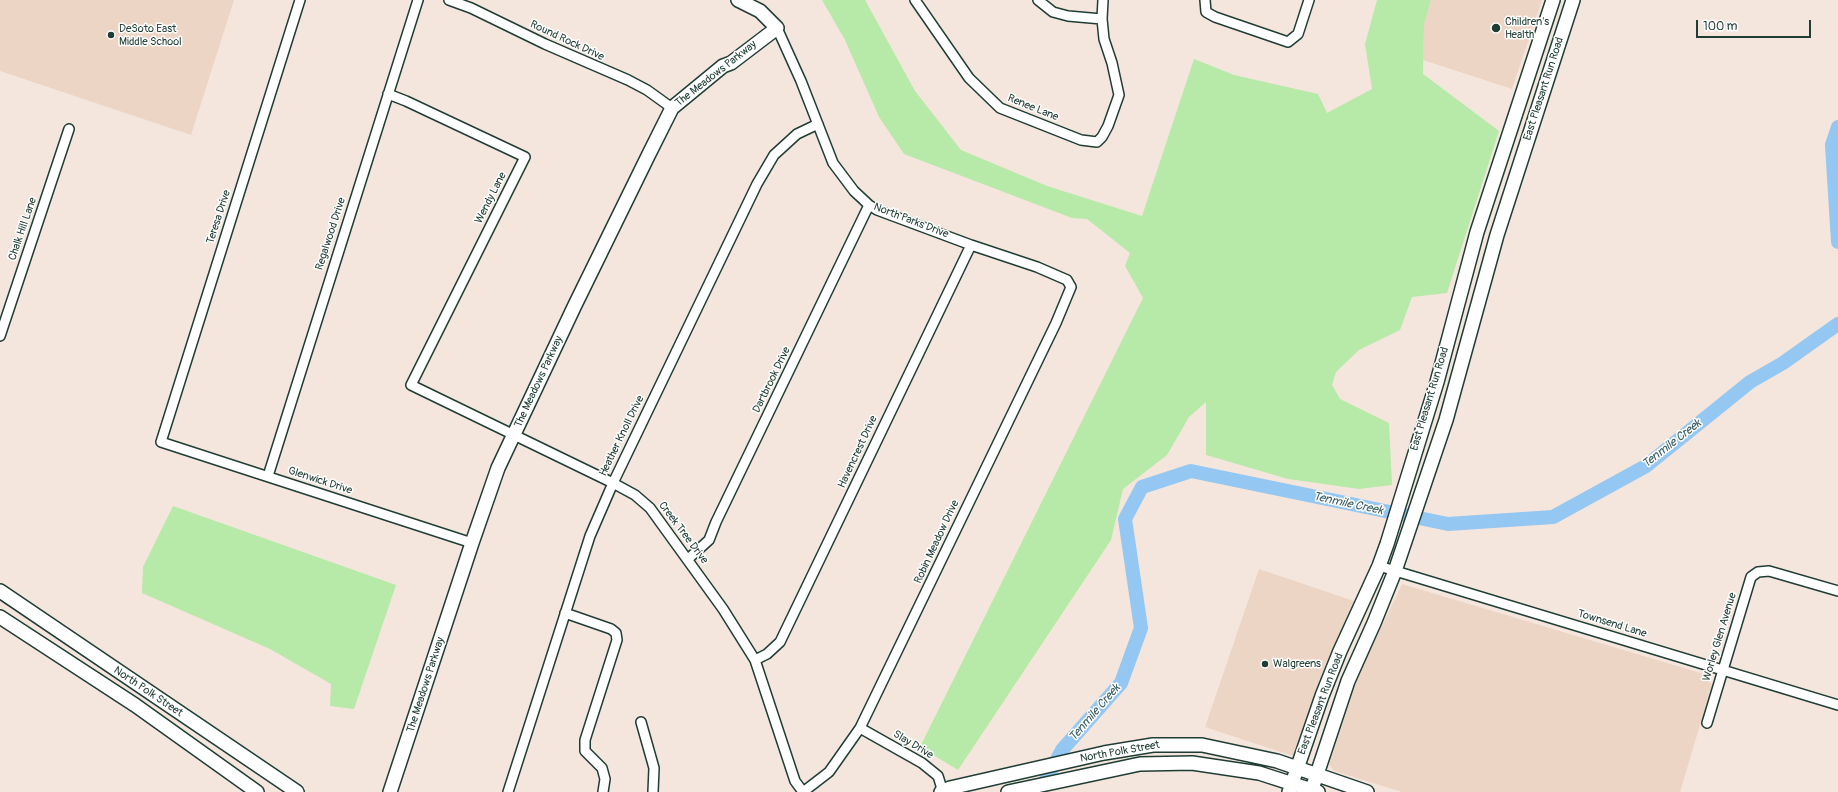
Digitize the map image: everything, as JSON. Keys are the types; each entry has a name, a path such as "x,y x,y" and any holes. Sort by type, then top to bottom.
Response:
{"main road":[{"name":"North Parks Drive","path":"738,0 760,11 777,28"},
{"name":"East Pleasant Run Road","path":"1290,788 1330,676 1387,544 1437,382 1476,232 1553,0"},
{"name":"East Pleasant Run Road","path":"1314,791 1317,775 1348,681 1395,571 1454,396 1497,235 1573,0"},
{"name":"The Meadows Parkway","path":"390,792 498,468 596,261 672,108 723,66 731,63 777,28"},
{"path":"1513,123 1531,128"},
{"path":"1452,327 1471,332"},
{"name":"North Polk Street","path":"0,591 144,690 297,792"},
{"name":"North Polk Street","path":"0,617 135,704 257,792"},
{"path":"1330,676 1348,681"},
{"path":"135,704 144,690"},
{"name":"North Polk Street","path":"942,792 950,788 996,779 1104,753 1153,745 1202,745 1251,755 1297,768 1368,792"},
{"name":"North Polk Street","path":"1008,792 1140,764 1192,763 1259,773 1290,788 1314,791"}],"street":[{"name":"Teresa Drive","path":"162,442 300,0"},
{"name":"Regalwood Drive","path":"268,476 418,0"},
{"name":"Round Rock Drive","path":"449,0 471,8 551,47 628,80 647,90 672,108"},
{"name":"Renee Lane","path":"915,0 970,78 1000,108 1081,140 1097,142 1102,137 1108,126 1119,95 1112,63 1104,39 1102,19"},
{"path":"1038,0 1053,12 1068,16 1102,19 1103,0"},
{"path":"1205,0 1206,12 1215,17 1288,42 1298,34 1309,0"},
{"name":"North Parks Drive","path":"777,28 833,163 854,191 869,205 971,245 1037,267 1067,280 1071,287"},
{"name":"Wendy Lane","path":"388,94 525,157 411,385"},
{"name":"Heather Knoll Drive","path":"508,792 590,536 613,483 764,172 774,155 797,134 818,124"},
{"name":"Chalk Hill Lane","path":"0,336 70,129"},
{"name":"Dartbrook Drive","path":"688,559 709,540 716,522 869,205"},
{"name":"Havencrest Drive","path":"755,660 767,654 780,642 971,245"},
{"name":"Robin Meadow Drive","path":"803,792 828,772 860,728 1056,323 1071,287"},
{"name":"Creek Tree Drive","path":"411,385 445,400 513,436 613,483 635,495 650,508 735,626 755,660 795,781 803,792"},
{"name":"Glenwick Drive","path":"162,442 472,543"},
{"name":"Townsend Lane","path":"1378,566 1838,705"},
{"name":"Worley Glen Avenue","path":"1707,723 1751,577 1758,572 1769,571 1838,591"},
{"path":"565,613 611,629 616,633 617,640 585,740 585,751 602,768 605,779 603,792"},
{"path":"641,722 654,768 653,792"},
{"name":"Slay Drive","path":"860,728 922,763 938,776 942,792"}],"shaded area":[{"name":"DeSoto East Middle School","path":"0,0 234,0 191,135 0,71"},
{"path":"1431,0 1542,0 1512,89 1423,60 1424,24"},
{"path":"1259,569 1354,601 1325,665 1293,756 1205,727"},
{"path":"1402,584 1704,674 1712,685 1680,792 1402,792 1334,771 1329,764 1359,674"}],"green space":[{"path":"822,0 865,0 915,91 961,150 1047,186 1142,216 1194,59 1234,75 1318,94 1327,113 1372,89 1365,44 1377,0 1431,0 1424,24 1423,74 1499,131 1447,293 1412,297 1400,330 1359,350 1336,372 1332,385 1340,399 1389,423 1392,485 1359,489 1288,479 1206,455 1206,402 1189,417 1167,455 1123,489 1111,540 958,770 920,747 1143,298 1125,266 1130,253 1087,219 1072,218 904,154 879,117 845,40"},
{"path":"173,506 396,585 354,709 330,706 331,684 270,649 142,593 143,567"}],"waterway":[{"name":"Tenmile Creek","path":"1838,127 1832,145 1838,242"},
{"name":"Tenmile Creek","path":"1039,792 1062,750 1121,683 1141,628 1125,519 1142,487 1191,471 1448,524 1553,517 1646,466 1750,382 1783,363 1838,324"}],"place":[{"name":"Children's Health","path":"1496,28"},
{"name":"DeSoto East Middle School","path":"111,35"},
{"name":"Walgreens","path":"1265,664"}]}
